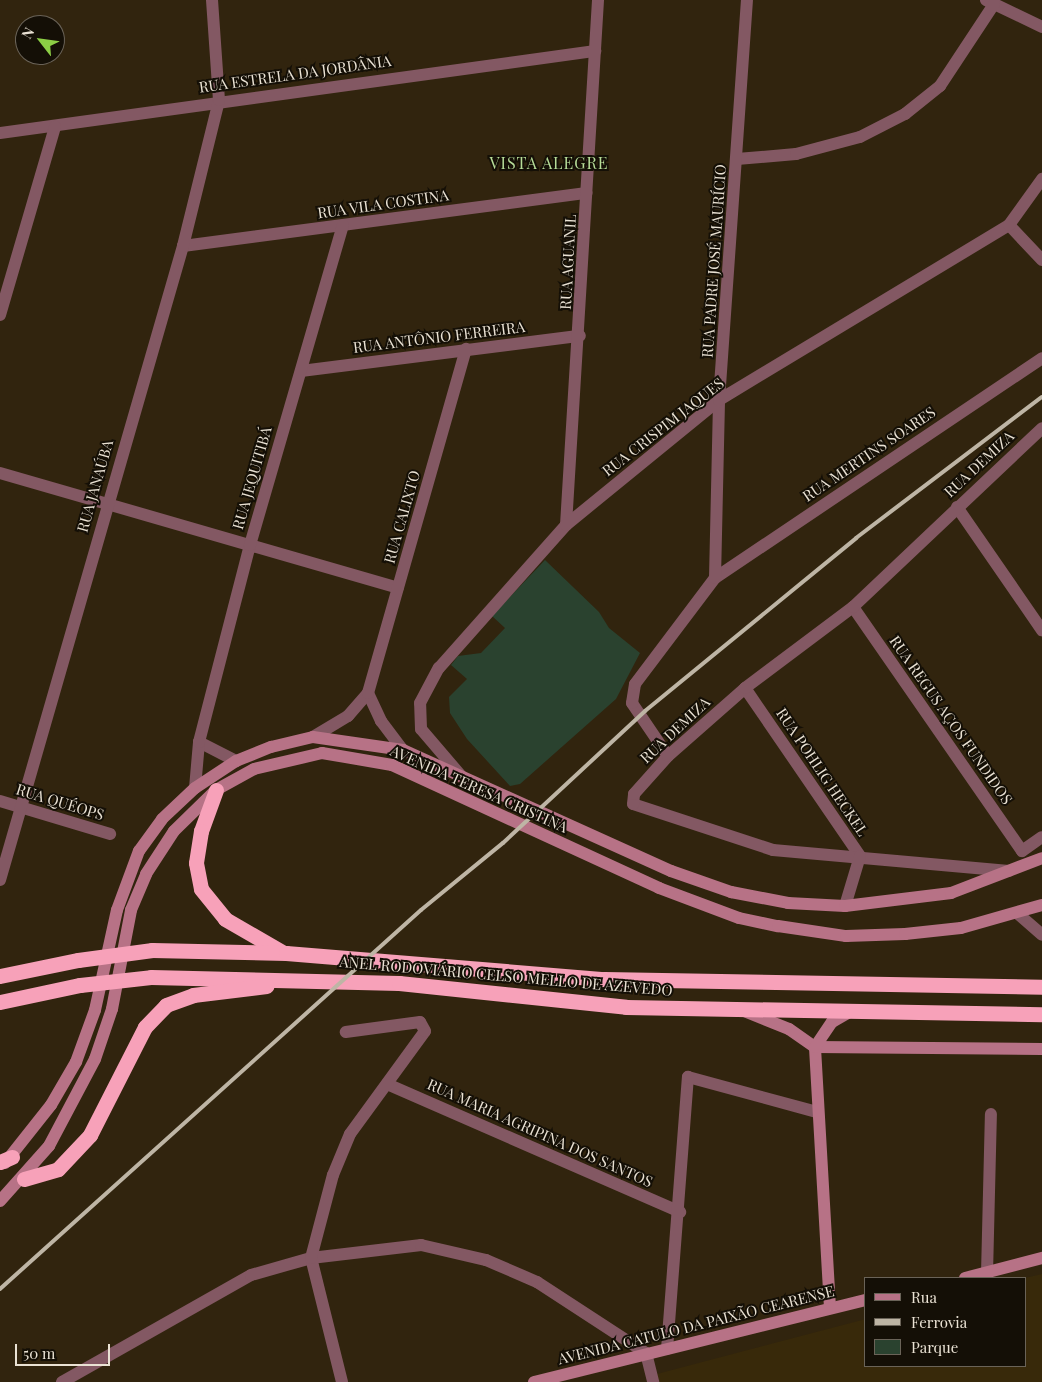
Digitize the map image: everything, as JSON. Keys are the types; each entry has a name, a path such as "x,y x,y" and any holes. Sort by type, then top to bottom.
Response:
{"highway":[{"path":"216,790 197,855 201,889 224,919 286,953"},
{"name":"ANEL RODOVIÁRIO CELSO MELLO DE AZEVEDO","path":"0,976 78,960 152,950 286,953 604,979 1042,987"},
{"name":"ANEL RODOVIÁRIO CELSO MELLO DE AZEVEDO","path":"0,1002 80,985 151,977 328,978 626,1007 1042,1014"},
{"path":"24,1179 58,1169 90,1135 145,1027 166,1005 193,994 328,978"}],"main road":[{"name":"AVENIDA TERESA CRISTINA","path":"0,1168 76,1062 95,1010 117,910 139,850 162,819 196,788 236,761 313,737 403,750 616,848 731,892 788,903 845,906 952,893 1015,872 1042,858"},
{"name":"AVENIDA TERESA CRISTINA","path":"0,1200 24,1179 54,1138 95,1059 112,1009 131,910 146,874 174,832 216,790 254,769 322,754 359,757 392,765 659,888 739,918 846,936 961,928 1042,905"},
{"path":"743,1010 789,1029 815,1047 1042,1049"},
{"path":"830,1308 817,1112 815,1047 832,1022 851,1011"},
{"path":"970,1277 1042,1258"},
{"name":"AVENIDA CATULO DA PAIXÃO CEARENSE","path":"534,1382 864,1300"}],"street":[{"name":"RUA JANAÚBA","path":"0,880 107,503 183,246 219,100 212,0"},
{"name":"RUA AGUANIL","path":"566,525 580,336 598,0"},
{"name":"RUA PADRE JOSÉ MAURÍCIO","path":"714,578 719,400 747,0"},
{"path":"737,159 796,154 842,142 905,114 940,86 990,2 1042,28"},
{"name":"RUA ESTRELA DA JORDÂNIA","path":"0,133 55,127 219,100 595,51"},
{"path":"0,315 55,127"},
{"name":"RUA CRISPIM JAQUES","path":"462,777 421,729 420,703 438,668 566,525 719,400 1009,225 1042,179"},
{"name":"RUA VILA COSTINA","path":"183,246 587,193"},
{"name":"RUA JEQUITIBÁ","path":"196,788 199,742 250,545 343,225"},
{"path":"1009,225 1042,260"},
{"name":"RUA ANTÔNIO FERREIRA","path":"301,371 580,336"},
{"name":"RUA CALIXTO","path":"313,737 348,716 368,693 466,349"},
{"name":"RUA MERTINS SOARES","path":"714,578 1042,358"},
{"name":"RUA DEMIZA","path":"1015,872 860,856 814,856 773,850 643,810 633,804 634,794 668,756 745,688 853,607 926,543 957,507 1042,428"},
{"path":"0,473 398,588"},
{"path":"957,507 1042,630"},
{"path":"668,756 632,703 635,684 714,578"},
{"name":"RUA REGUS AÇOS FUNDIDOS","path":"853,607 1022,851 1042,837"},
{"name":"RUA POHLIG HECKEL","path":"745,688 860,856 845,906"},
{"path":"368,693 381,721 403,750"},
{"path":"199,742 236,761"},
{"name":"RUA QUÉOPS","path":"0,800 110,834"},
{"path":"1017,913 1042,935"},
{"path":"342,1382 311,1258 333,1175 350,1134 419,1044 425,1031 420,1022 346,1032"},
{"path":"667,1349 680,1212 688,1077 817,1112"},
{"name":"RUA MARIA AGRIPINA DOS SANTOS","path":"387,1084 680,1212"},
{"path":"987,1274 991,1114"},
{"path":"62,1382 251,1274 311,1258 421,1245 486,1260 537,1282 646,1353 653,1382"}],"shaded area":[{"path":"1042,1274 1042,1382 659,1382 657,1374 864,1320 864,1367 1027,1367 1027,1278"}],"green space":[{"path":"545,560 599,612 609,628 640,653 616,699 520,784 510,786 467,739 450,713 449,697 467,679 451,665 458,656 481,653 505,628 492,616"}],"railway":[{"path":"0,1289 421,910 503,843 645,711 856,538 1042,397"}],"district":[{"name":"VISTA ALEGRE","path":"549,163"}]}
